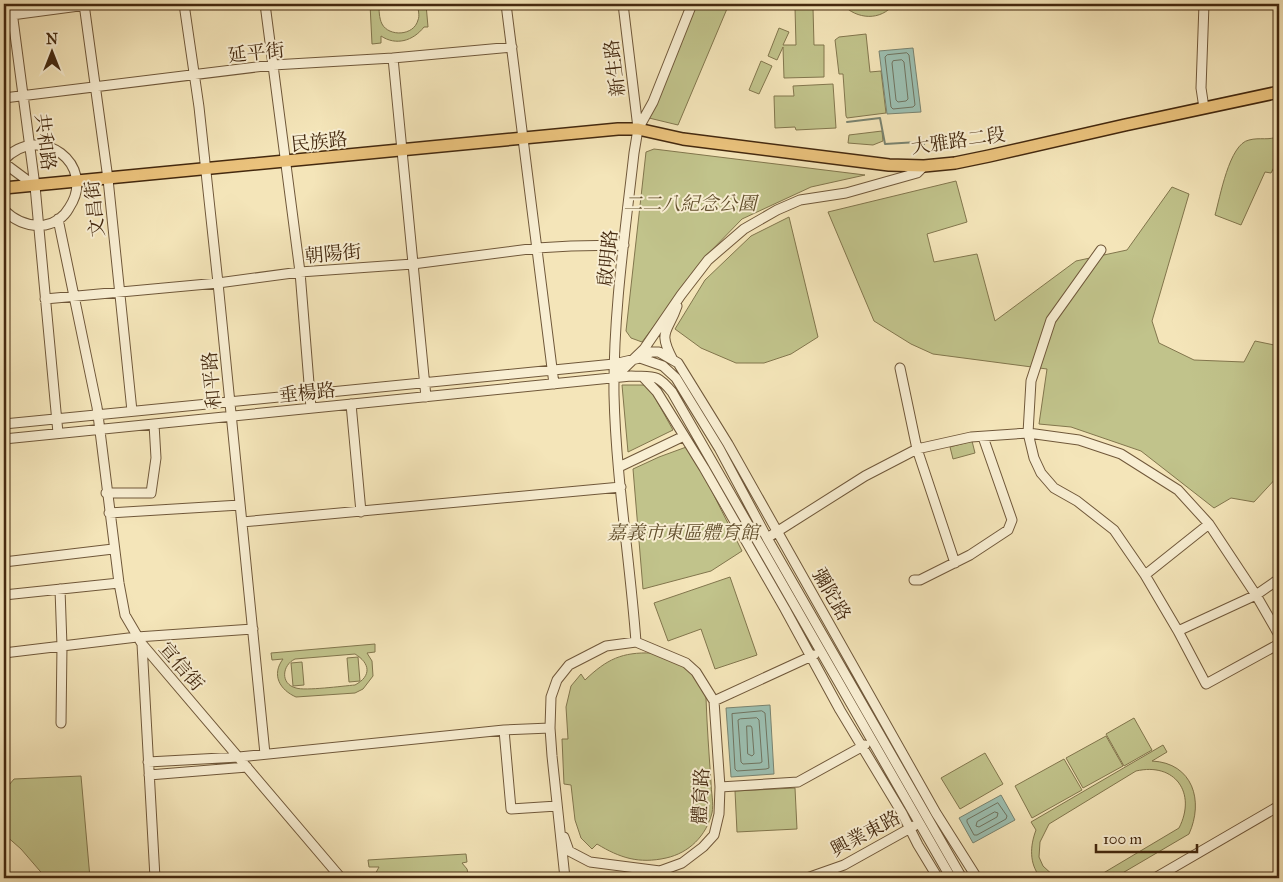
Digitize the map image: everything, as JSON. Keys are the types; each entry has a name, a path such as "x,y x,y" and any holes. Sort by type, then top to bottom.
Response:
{"main road":[{"name":"大雅路二段","path":"638,129 683,138 889,165 924,166 955,163 989,156 1279,92"},
{"name":"民族路","path":"4,188 618,129 638,129"}],"street":[{"name":"共和路","path":"11,4 8,15 24,95 30,144 58,434"},
{"path":"8,15 87,4"},
{"name":"文昌街","path":"87,4 108,179 132,411"},
{"name":"和平路","path":"184,4 218,283 228,402 265,754"},
{"path":"265,4 284,162 300,272 311,408"},
{"path":"506,4 554,384"},
{"name":"新生路","path":"623,4 638,129"},
{"name":"啟明路","path":"614,378 624,245 638,129 653,102 692,4"},
{"path":"1204,4 1201,88 1204,108"},
{"name":"延平街","path":"4,98 273,65 393,58 512,47"},
{"path":"393,58 426,397"},
{"path":"4,210 14,219 25,224 38,226 58,220 67,212 77,191 76,182 73,167 65,156 55,148 43,144 30,144 19,148 4,161 35,186"},
{"path":"636,642 633,595 619,467 614,378 636,359 644,349 708,260 744,229 777,210 800,200 846,193 917,173 924,166"},
{"name":"宣信街","path":"58,220 75,295 98,415 113,549 125,616 140,641 341,878"},
{"name":"朝陽街","path":"45,299 218,283 300,272 413,264 537,248 624,245"},
{"path":"1101,250 1051,320 1031,381 1028,433 1034,458 1042,473 1054,488 1077,501 1114,530 1145,575 1206,684 1279,644"},
{"path":"673,360 666,347 664,333 674,315 681,296"},
{"path":"614,364 636,359 651,352 659,352 673,360"},
{"name":"彌陀路","path":"636,359 663,366 676,378 719,448 767,538 860,697 880,735 932,816 968,864 976,878"},
{"name":"彌陀路","path":"673,360 678,363 711,415 889,729 932,816 953,876"},
{"name":"垂楊路","path":"4,424 614,364"},
{"path":"900,368 917,449 954,563"},
{"name":"彌陀路","path":"614,378 652,376 663,382 672,392 919,823 953,876"},
{"path":"643,377 658,392 704,468 785,609 807,658 840,710 860,748 910,828 938,878"},
{"name":"垂楊路","path":"4,439 614,378"},
{"path":"351,404 361,512"},
{"path":"106,493 151,493 156,458 154,424"},
{"path":"767,538 866,476 917,449 971,437 1028,433 1078,440 1121,454 1178,490 1209,524 1256,595 1279,635"},
{"path":"619,467 684,436"},
{"path":"914,580 920,580 970,555 1008,530 1012,520 983,437"},
{"path":"242,522 621,487"},
{"path":"109,513 240,505"},
{"path":"1145,575 1209,524"},
{"path":"4,562 113,549"},
{"path":"1178,631 1256,595 1279,579"},
{"path":"4,595 118,583"},
{"path":"60,589 62,646 61,723"},
{"path":"4,653 253,629"},
{"path":"714,701 820,651 836,634"},
{"path":"140,641 156,878"},
{"name":"體育路","path":"558,822 569,851 590,862 660,874 682,863 703,847 714,835 719,814 720,787 714,701 696,672 686,662 636,642 606,646 569,665 557,680 551,697 550,728 558,822 565,878"},
{"path":"840,710 868,692"},
{"path":"148,762 239,757 504,730 550,728"},
{"path":"720,787 798,782 860,748 889,729"},
{"path":"504,730 511,809 557,806"},
{"path":"149,775 247,767"},
{"path":"1155,878 1279,806"},
{"name":"興業東路","path":"807,878 844,865 932,816"},
{"path":"953,876 968,864"}],"green space":[{"path":"370,4 379,4 380,19 385,28 395,33 401,33 407,32 416,25 419,16 417,4 426,4 428,27 424,27 410,39 392,41 381,36 381,43 372,44"},
{"path":"695,4 729,4 678,125 649,118"},
{"path":"842,4 894,4 889,10 876,16 862,16"},
{"path":"795,8 813,8 814,45 824,45 824,77 784,78 783,47 777,60 768,56 779,28 789,32 783,45 796,45"},
{"path":"866,34 870,72 881,71 886,113 847,118 843,74 839,74 835,40 839,37"},
{"path":"761,61 772,66 759,94 749,90"},
{"path":"833,84 836,128 796,130 795,127 775,128 774,96 794,96 793,86"},
{"path":"882,131 883,141 873,145 848,143 849,135"},
{"path":"1279,136 1279,158 1271,173 1265,172 1241,225 1215,215 1226,173 1236,151 1249,140"},
{"name":"二二八紀念公園","path":"654,149 865,175 811,187 742,219 708,254 642,342 631,338 626,331 646,152"},
{"path":"956,181 967,222 927,234 934,262 977,254 995,321 1076,261 1127,250 1172,187 1189,194 1152,321 1159,343 1194,360 1244,362 1255,341 1279,346 1279,475 1254,502 1231,498 1214,508 1141,451 1071,427 1039,424 1047,369 933,354 911,344 874,321 828,212"},
{"path":"789,217 818,337 791,354 764,363 736,363 701,348 675,329 705,280 751,236"},
{"path":"622,385 648,385 673,430 628,452"},
{"path":"972,441 975,453 953,459 950,447"},
{"name":"嘉義市東區體育館","path":"689,446 742,551 711,571 643,589 633,469"},
{"path":"730,577 757,655 715,669 701,629 668,641 654,603"},
{"path":"375,644 375,652 367,653 372,661 373,676 363,689 355,693 296,697 290,694 279,681 279,665 283,659 272,660 271,653","holes":["355,654 364,661 367,669 364,678 355,685 301,689 291,686 285,679 285,670 295,659"]},
{"path":"652,653 678,662 691,672 700,683 706,698 713,806 706,829 689,848 666,858 638,860 614,853 597,844 592,849 581,838 575,820 571,785 564,784 562,739 568,739 566,707 571,686 581,674 585,680 616,658 632,654"},
{"path":"358,657 360,681 349,682 347,658"},
{"path":"302,662 304,685 293,686 291,663"},
{"path":"1134,718 1152,750 1124,766 1106,734"},
{"path":"1106,736 1123,766 1083,788 1066,758"},
{"path":"1163,745 1167,752 1152,761 1166,763 1177,769 1186,776 1192,786 1195,797 1195,809 1189,834 1114,878 1095,878 1179,828 1184,815 1184,792 1179,783 1162,771 1150,769 1136,771 1049,824 1040,842 1039,857 1043,866 1056,878 1040,877 1032,860 1032,848 1036,830 1031,822"},
{"path":"985,753 1003,784 960,809 941,778"},
{"path":"1064,759 1082,790 1032,818 1015,786"},
{"path":"81,776 90,878 46,878 21,849 4,834 4,791 14,779"},
{"path":"795,788 797,829 737,832 735,791"},
{"path":"466,854 467,862 462,863 467,869 469,878 373,878 379,867 369,867 368,860"}],"water":[{"path":"913,48 921,112 887,114 879,51"},
{"path":"770,705 774,774 731,777 726,708"},
{"path":"1001,795 1015,820 973,843 959,818"}],"waterway":[{"path":"847,122 880,118 885,144 918,142 920,145 924,144 924,142"}]}
